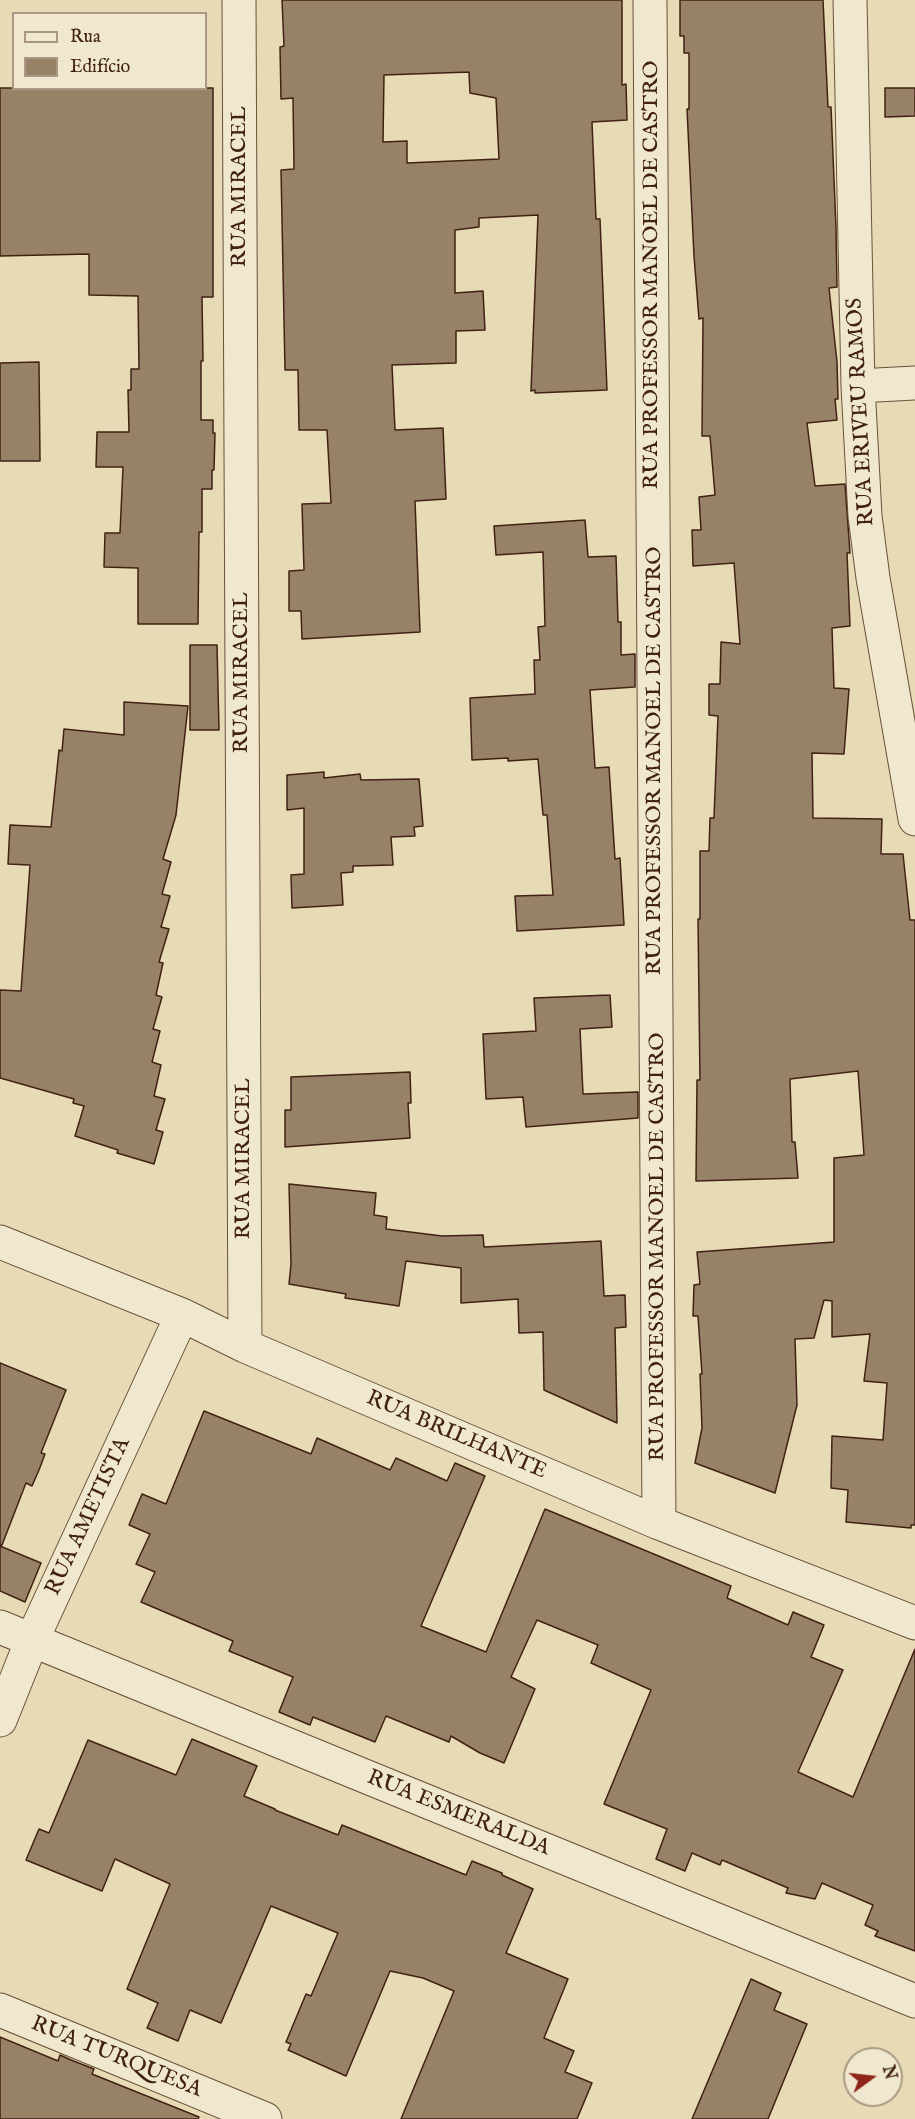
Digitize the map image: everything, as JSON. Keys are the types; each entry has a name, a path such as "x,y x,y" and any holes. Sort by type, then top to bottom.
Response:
{"street":[{"name":"RUA MIRACEL","path":"239,0 245,1346"},
{"name":"RUA PROFESSOR MANOEL DE CASTRO","path":"650,0 659,1523"},
{"name":"RUA ERIVEU RAMOS","path":"850,0 858,386 865,516 915,819"},
{"path":"858,386 915,383"},
{"name":"RUA BRILHANTE","path":"0,1242 182,1315 245,1346 659,1523 915,1623"},
{"name":"RUA AMETISTA","path":"0,1720 32,1640 182,1315"},
{"name":"RUA ESMERALDA","path":"0,1627 915,2001"},
{"name":"RUA TURQUESA","path":"0,2010 265,2119"}],"building":[{"path":"282,0 622,0 622,85 626,84 627,120 592,122 596,219 600,219 607,390 535,393 535,390 531,391 538,215 479,218 479,227 455,230 455,293 483,291 485,330 456,331 456,363 392,365 395,430 443,428 446,499 415,501 420,632 302,639 301,611 289,611 289,571 304,570 302,504 331,503 327,430 299,430 298,370 285,370 281,170 294,169 293,98 281,99 280,47 284,46","holes":["469,72 470,93 496,98 499,159 407,163 407,141 383,142 384,75"]},
{"path":"680,0 823,0 828,107 831,107 836,228 837,287 829,288 837,362 838,399 835,399 837,420 807,423 815,486 845,484 850,553 847,553 850,626 832,628 834,688 849,689 844,754 812,753 813,818 882,819 881,854 903,854 910,920 915,920 915,1525 911,1525 911,1528 846,1522 848,1490 831,1488 832,1436 883,1440 887,1383 864,1381 870,1334 832,1337 832,1301 824,1300 814,1338 795,1339 797,1405 775,1493 695,1463 702,1428 700,1374 702,1374 698,1316 693,1316 694,1285 700,1284 697,1252 834,1242 834,1158 864,1155 858,1071 790,1079 792,1142 795,1142 798,1178 696,1181 697,1080 700,1080 698,919 700,919 700,851 709,851 710,818 714,818 718,716 709,715 709,684 720,684 721,642 740,644 734,563 693,566 692,530 701,530 699,497 715,495 710,436 702,436 703,318 699,319 694,256 687,109 689,109 689,53 684,53 684,36 680,36"},
{"path":"0,88 12,88 12,90 207,90 207,88 213,88 213,297 202,297 201,420 213,420 214,470 212,470 212,489 202,489 198,624 138,624 138,568 104,567 105,533 120,533 123,467 96,467 97,432 129,432 128,390 131,390 131,369 139,369 138,296 89,295 89,254 0,256"},
{"path":"885,88 915,88 915,116 885,117"},
{"path":"39,362 40,461 0,461 0,363"},
{"path":"585,520 588,557 616,556 621,655 635,654 635,687 590,690 595,768 609,767 615,859 620,858 624,925 517,931 515,896 553,895 547,815 543,815 538,759 472,760 470,698 535,694 534,660 540,660 538,627 545,626 543,552 496,555 494,526"},
{"path":"190,645 217,645 219,730 190,730"},
{"path":"124,702 188,706 176,815 163,859 171,862 162,894 170,896 161,927 169,929 159,962 163,963 156,995 162,997 153,1029 160,1031 152,1062 161,1065 154,1096 165,1099 156,1130 163,1132 154,1164 117,1153 118,1150 75,1136 84,1106 73,1103 74,1099 0,1078 0,990 21,991 30,865 8,864 10,825 51,827 59,750 62,751 64,729 124,735"},
{"path":"324,772 324,778 360,774 361,780 419,779 423,826 414,827 415,836 391,837 393,865 353,866 353,872 341,873 343,905 292,908 291,875 304,874 304,808 287,810 287,775"},
{"path":"610,995 612,1027 580,1029 583,1094 638,1092 638,1118 526,1127 523,1097 486,1099 483,1034 536,1031 534,998"},
{"path":"410,1072 411,1103 408,1103 410,1138 285,1147 285,1110 291,1110 291,1077"},
{"path":"289,1184 376,1193 374,1215 387,1217 386,1229 442,1236 483,1235 484,1247 601,1241 604,1296 625,1295 626,1327 615,1328 617,1423 544,1390 543,1332 519,1333 518,1299 461,1303 461,1268 406,1261 399,1306 345,1298 346,1294 289,1284 291,1264"},
{"path":"0,1363 66,1390 41,1453 45,1454 39,1470 32,1486 26,1483 2,1545 0,1545"},
{"path":"204,1411 311,1454 317,1438 390,1470 396,1458 447,1481 455,1463 485,1476 421,1626 486,1652 545,1509 731,1586 727,1598 788,1625 793,1612 824,1625 811,1657 843,1670 798,1772 853,1797 915,1649 915,1951 875,1936 878,1931 865,1925 873,1905 822,1883 815,1899 786,1893 788,1888 722,1860 720,1865 692,1853 685,1871 656,1859 667,1829 604,1804 651,1690 591,1663 598,1645 537,1620 511,1677 535,1689 504,1763 480,1753 451,1736 449,1742 386,1716 375,1742 313,1717 310,1725 279,1712 293,1677 229,1651 233,1641 141,1602 155,1572 136,1564 150,1534 129,1525 142,1494 166,1504"},
{"path":"0,1546 41,1563 25,1602 0,1591"},
{"path":"192,1739 257,1766 244,1796 275,1810 338,1835 342,1825 466,1875 472,1861 533,1889 506,1953 568,1979 544,2038 574,2051 565,2072 592,2083 577,2119 401,2119 454,1991 423,1978 390,1971 346,2076 288,2050 291,2044 286,2042 306,1994 311,1996 338,1933 271,1906 221,2023 190,2010 178,2041 147,2028 158,2003 127,1989 170,1884 115,1859 102,1891 26,1860 39,1829 49,1833 88,1740 176,1775"},
{"path":"751,1979 781,1993 774,2010 807,2024 768,2119 692,2119"},
{"path":"0,2037 58,2061 60,2055 94,2069 92,2074 199,2117 198,2119 0,2119"}]}
